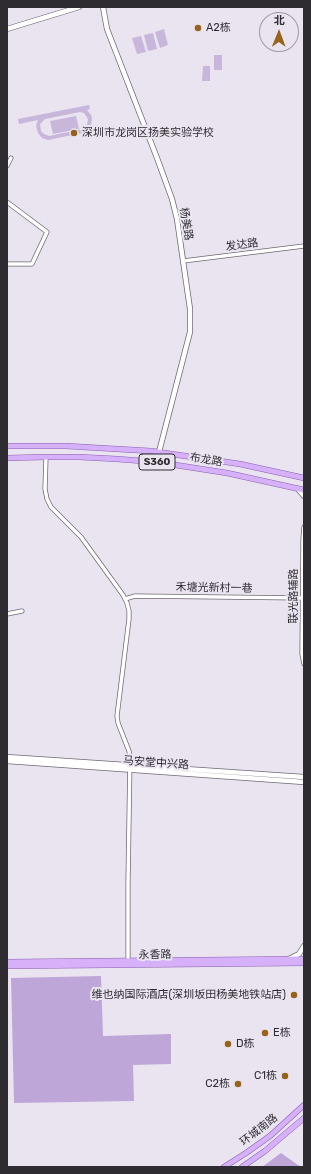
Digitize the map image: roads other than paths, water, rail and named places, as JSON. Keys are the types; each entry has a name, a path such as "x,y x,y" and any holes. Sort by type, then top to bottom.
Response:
{"main road":[{"name":"布龙路","path":"7,446 66,446 159,452 240,464 304,478"},
{"name":"布龙路","path":"7,458 46,457 117,459 156,462 226,473 304,490"},
{"name":"永香路","path":"7,962 304,959"},
{"name":"永香路","path":"7,966 304,963"},
{"name":"环城南路","path":"224,1167 270,1136 304,1104"},
{"name":"环城南路","path":"242,1167 265,1151 304,1118"}],"street":[{"path":"7,29 80,7"},
{"name":"杨美路","path":"103,7 107,29 172,199 177,219 190,308 190,332 159,452"},
{"path":"7,166 11,158"},
{"path":"7,202 47,232 32,264 7,264"},
{"name":"发达路","path":"183,261 304,246"},
{"path":"46,457 46,499 51,507 81,537 125,599 129,611 117,716 118,723 129,751 130,768 128,961"},
{"path":"296,488 304,496"},
{"name":"联光路辅路","path":"304,527 302,654 304,664"},
{"name":"禾塘光新村一巷","path":"125,599 135,596 303,598"},
{"path":"7,614 22,611"},
{"name":"马安堂中兴路","path":"7,757 304,782"},
{"name":"马安堂中兴路","path":"7,761 304,777"},
{"path":"287,959 299,954 304,946"}],"place":[{"name":"A2栋","path":"198,28"},
{"name":"深圳市龙岗区扬美实验学校","path":"74,133"},
{"name":"维也纳国际酒店(深圳坂田杨美地铁站店)","path":"294,995"},
{"name":"E栋","path":"265,1033"},
{"name":"D栋","path":"228,1044"},
{"name":"C1栋","path":"285,1076"},
{"name":"C2栋","path":"238,1084"}]}
